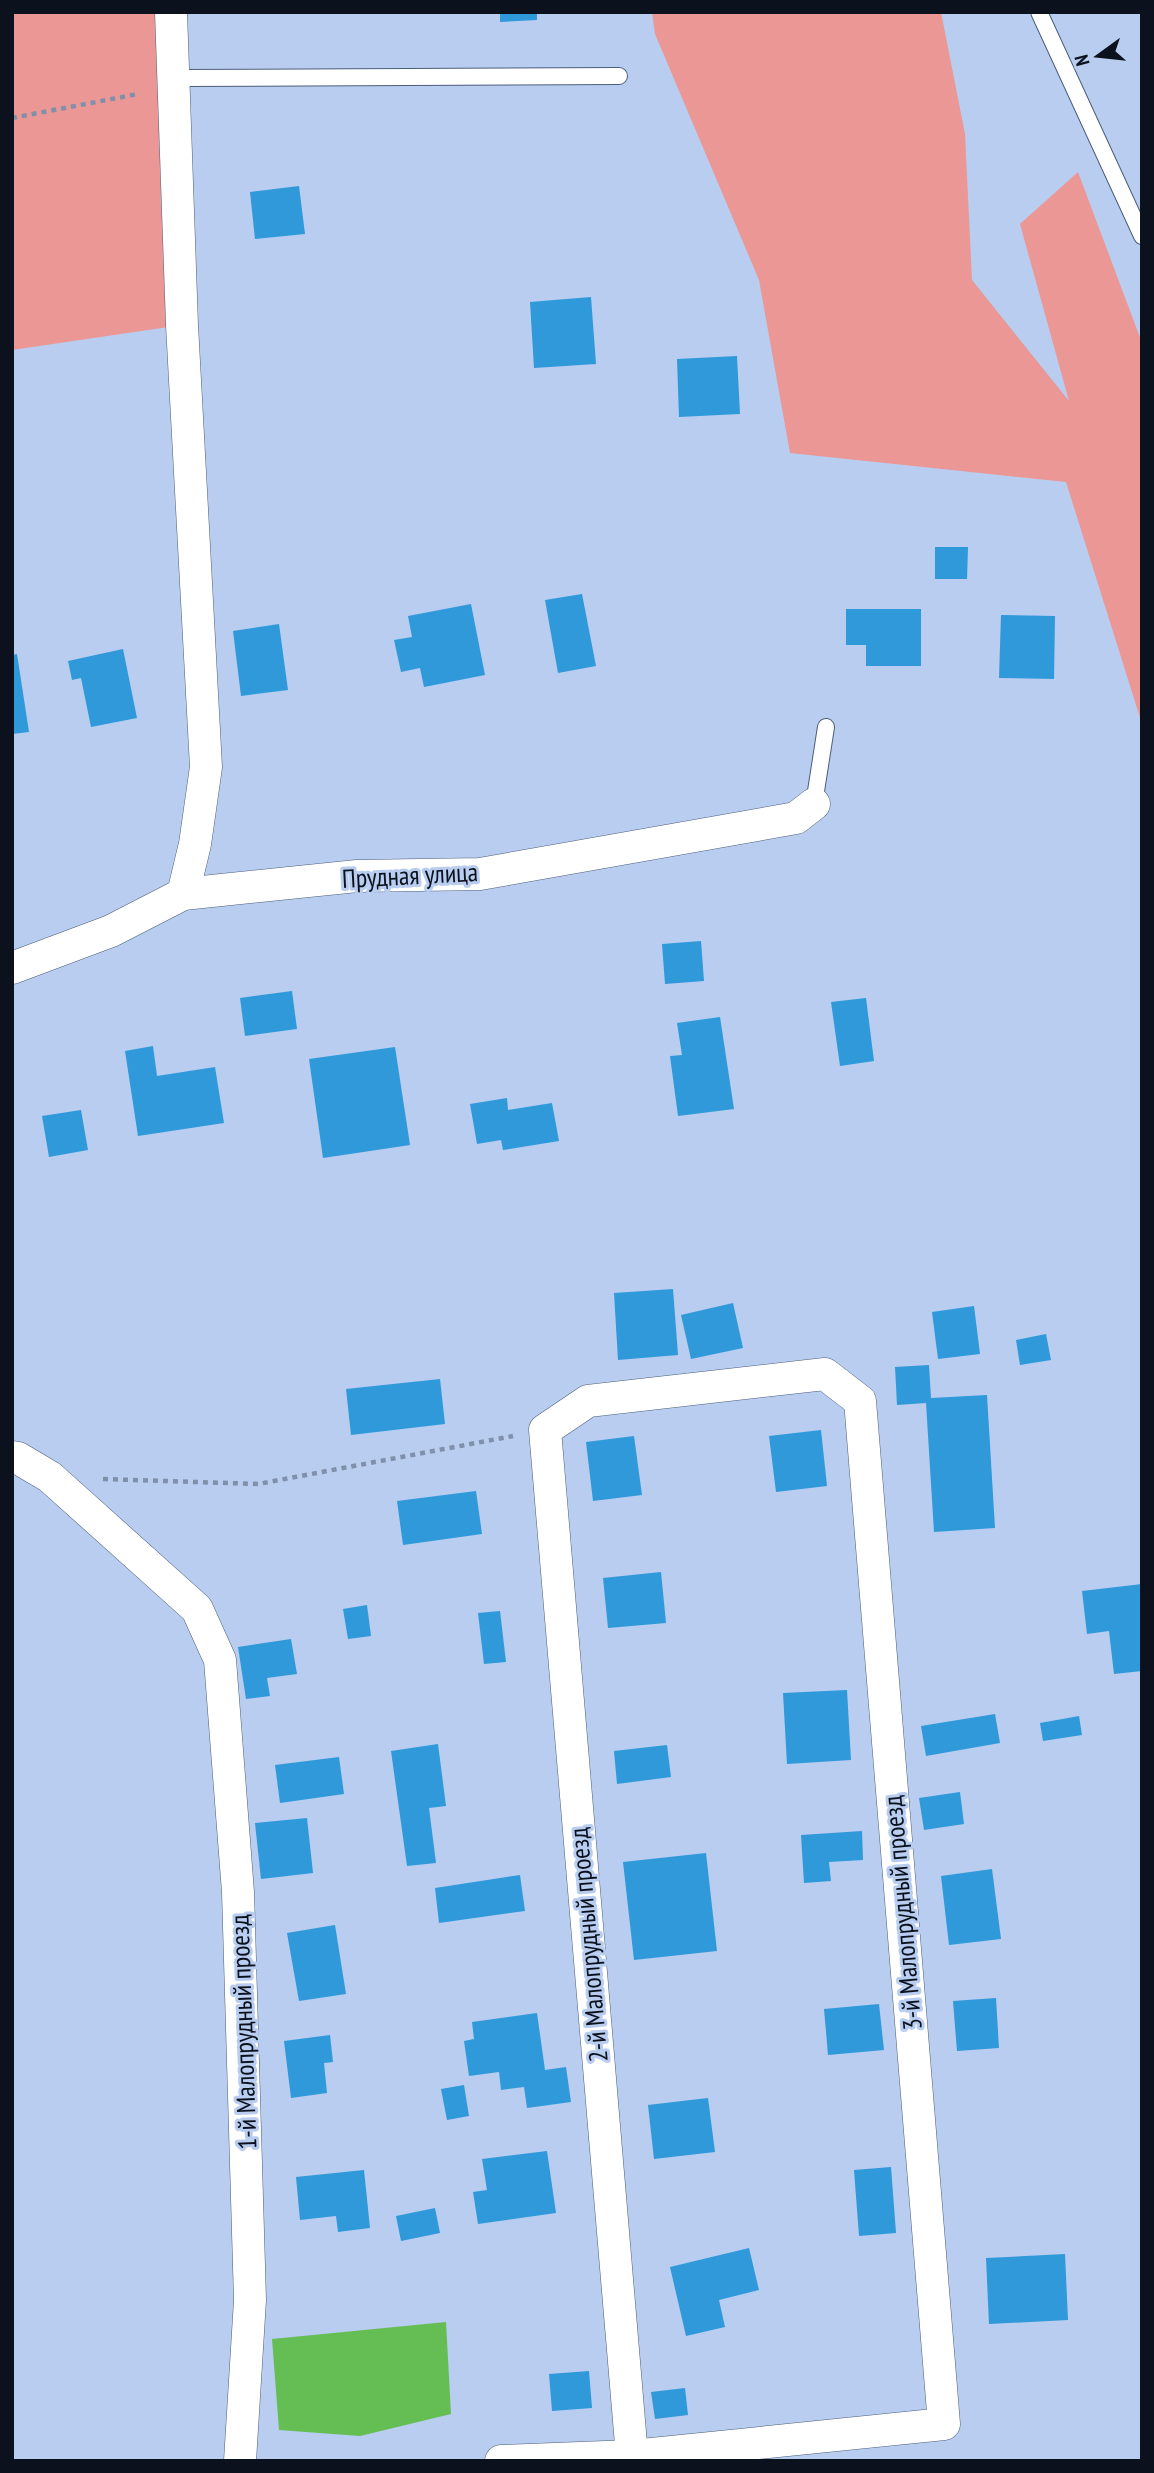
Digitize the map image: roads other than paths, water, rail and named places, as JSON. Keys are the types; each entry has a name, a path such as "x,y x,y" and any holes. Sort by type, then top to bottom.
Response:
{"street":[{"path":"171,12 182,326 206,767 195,844 183,894"},
{"name":"Прудная улица","path":"12,968 111,931 183,894 357,876 480,874 796,818 814,804"},
{"name":"2-й Малопрудный проезд","path":"632,2458 545,1430 588,1401 825,1374 860,1401"},
{"name":"3-й Малопрудный проезд","path":"632,2458 943,2424 860,1401"},
{"name":"1-й Малопрудный проезд","path":"12,1457 50,1477 197,1609 220,1660 239,1892 250,2300 240,2461"},
{"path":"501,2461 632,2458"}],"lane":[{"path":"1039,12 1142,236"},
{"path":"174,83 619,76"},
{"path":"814,804 826,727"}]}
